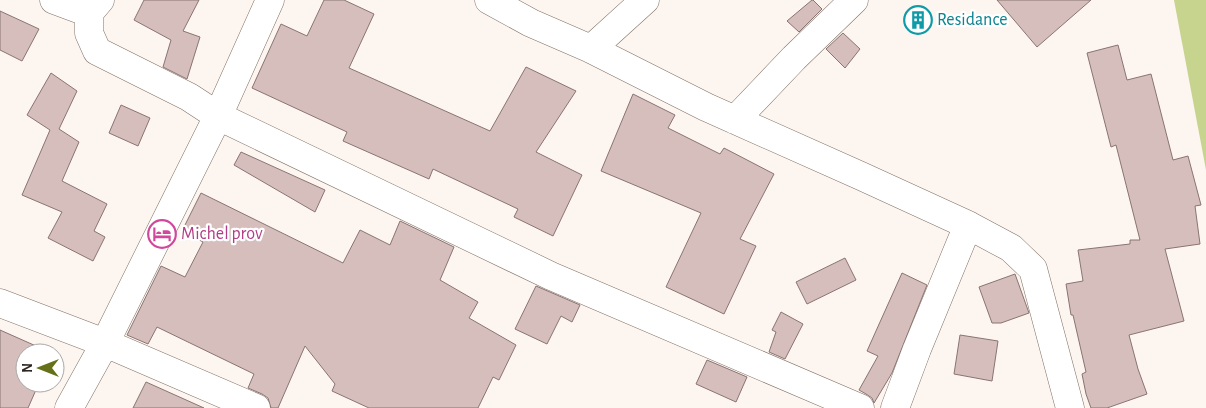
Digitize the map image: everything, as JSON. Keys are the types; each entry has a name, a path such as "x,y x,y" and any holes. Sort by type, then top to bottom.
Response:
{"street":[{"path":"54,0 95,7 89,33 97,50 189,97 218,116 551,276 860,408"},
{"path":"69,408 105,343 218,116 270,0"},
{"path":"489,0 531,23 591,49 706,107 968,225 1011,248 1033,269 1070,408"},
{"path":"591,49 644,0"},
{"path":"735,120 794,58 854,0"},
{"path":"895,408 968,225"},
{"path":"0,303 105,343 256,408"}],"green space":[{"path":"1174,0 1206,0 1206,170"}],"building":[{"path":"144,0 199,0 183,31 200,37 187,79 163,67 171,40 134,20"},
{"path":"324,0 344,0 374,14 349,68 490,131 526,67 576,91 536,152 582,175 553,236 514,217 518,209 433,169 429,179 343,141 347,132 252,88 281,24 307,36"},
{"path":"812,0 822,9 799,32 787,21"},
{"path":"997,0 1091,0 1037,47"},
{"path":"0,11 39,29 22,61 0,50"},
{"path":"843,33 860,49 845,68 826,49"},
{"path":"1118,45 1127,80 1151,74 1173,160 1188,156 1201,205 1195,206 1200,244 1165,249 1184,321 1129,335 1147,394 1107,408 1091,408 1082,374 1086,372 1073,315 1071,315 1066,284 1083,281 1078,250 1130,244 1130,240 1140,240 1116,145 1111,147 1087,53"},
{"path":"51,73 77,91 59,129 79,142 62,181 107,204 94,231 105,237 93,261 48,238 62,212 22,195 50,130 27,115"},
{"path":"633,94 675,115 668,128 720,154 724,148 774,174 740,239 756,246 724,314 666,287 701,213 601,171"},
{"path":"121,105 150,118 138,146 109,133"},
{"path":"241,152 325,190 315,212 234,165"},
{"path":"201,193 343,263 360,230 390,245 400,221 454,247 440,280 478,302 469,318 516,345 499,380 493,377 478,408 369,408 332,391 335,384 305,346 278,408 271,408 268,398 248,388 254,374 157,327 148,344 127,335 161,266 185,277 203,242 182,231"},
{"path":"845,258 856,280 807,304 796,282"},
{"path":"902,273 927,285 892,373 874,403 872,398 859,390 878,356 867,351"},
{"path":"1015,274 1029,313 1001,323 992,323 979,287"},
{"path":"536,286 580,305 572,322 561,316 547,344 515,329"},
{"path":"781,312 803,324 785,359 769,352 776,332 772,330"},
{"path":"0,330 29,343 15,343 15,393 35,393 28,408 0,408"},
{"path":"960,335 998,341 992,381 954,374"},
{"path":"707,360 747,377 736,402 696,384"},
{"path":"146,382 204,408 133,408"}],"place":[{"name":"Residance","path":"918,20"},
{"name":"Michel prov","path":"162,234"}]}
